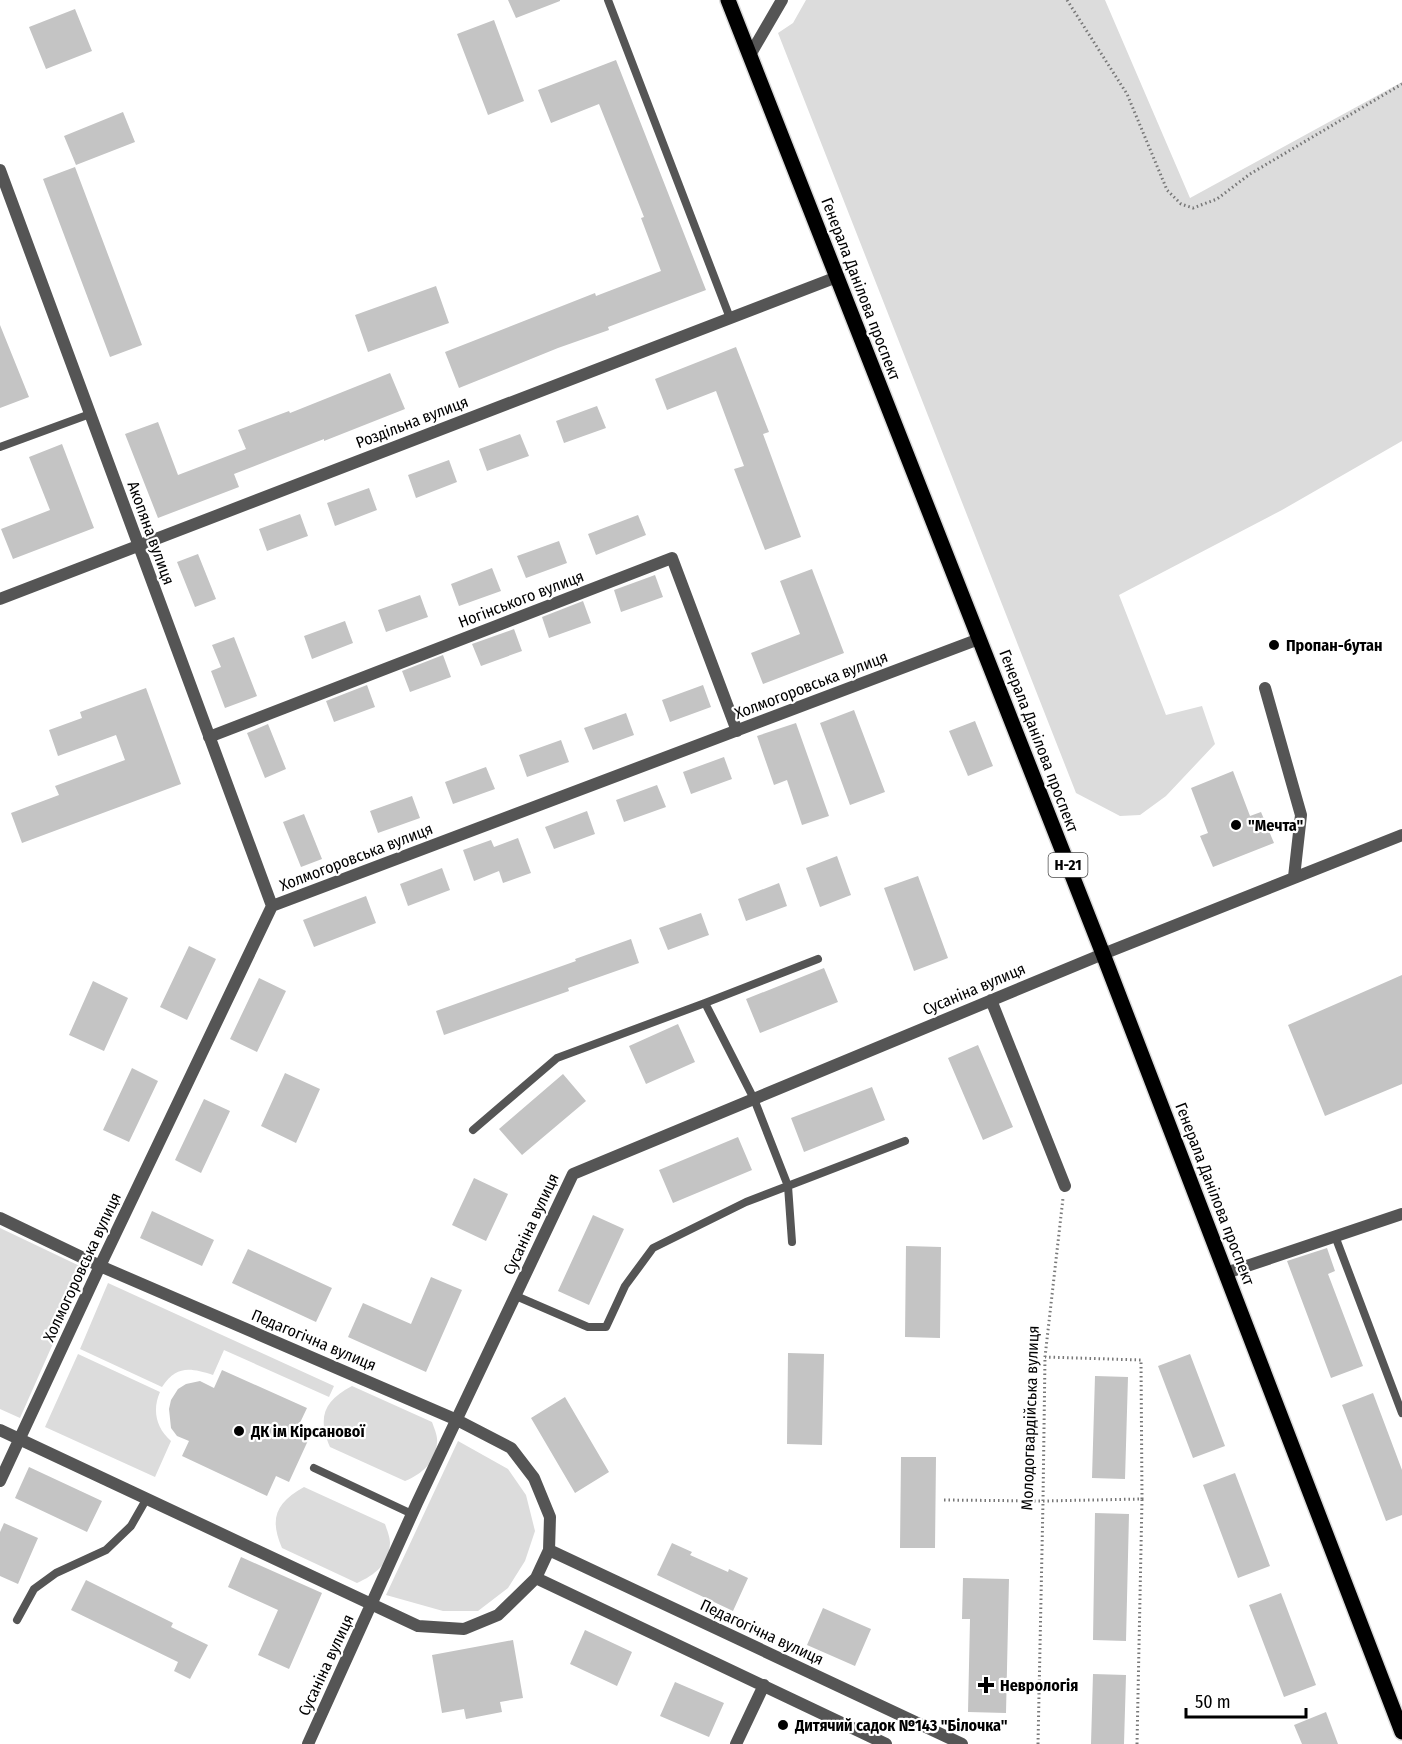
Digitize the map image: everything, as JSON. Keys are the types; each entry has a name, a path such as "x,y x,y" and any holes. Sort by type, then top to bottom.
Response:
{"main road":[{"name":"Генерала Данілова проспект","path":"728,0 1103,954 1402,1732"}],"street":[{"path":"750,55 782,0"},
{"name":"Акопяна вулиця","path":"0,170 272,906"},
{"name":"Роздільна вулиця","path":"0,599 837,277"},
{"name":"Ногінського вулиця","path":"209,738 672,558 737,731"},
{"name":"Холмогоровська вулиця","path":"0,1481 272,906 979,639"},
{"path":"1265,688 1301,815 1294,878"},
{"name":"Сусаніна вулиця","path":"308,1744 412,1514 573,1174 1103,954 1402,834"},
{"path":"991,1000 1065,1186"},
{"path":"1226,1273 1402,1214"},
{"name":"Педагогічна вулиця","path":"0,1218 100,1266 457,1420 511,1448 534,1478 550,1517 549,1550 536,1578 498,1615 464,1629 418,1626 0,1430"},
{"name":"Педагогічна вулиця","path":"549,1550 962,1744"},
{"path":"536,1578 886,1744"},
{"path":"736,1744 764,1685"}],"lane":[{"path":"608,0 730,318"},
{"path":"0,447 90,414"},
{"path":"473,1130 557,1058 818,959"},
{"path":"705,1003 754,1099 788,1186 792,1242"},
{"path":"516,1296 588,1327 606,1327 625,1286 653,1248 746,1202 905,1141"},
{"path":"1335,1236 1402,1413"},
{"path":"314,1468 412,1514"},
{"path":"17,1620 34,1589 56,1573 106,1550 131,1526 147,1498"}],"path":[{"path":"1067,0 1127,94 1167,190 1181,204 1193,208 1216,199 1250,174 1402,84"},
{"name":"Молодогвардійська вулиця","path":"1038,1744 1045,1357 1065,1186"},
{"path":"1045,1357 1141,1360 1142,1499 1137,1744"},
{"path":"944,1500 1142,1499"}],"shaded area":[{"path":"806,0 1105,0 1190,198 1402,82 1402,441 1282,510 1119,595 1166,715 1202,706 1215,744 1166,796 1140,815 1120,816 1076,793 778,33 793,23"},
{"path":"0,1228 86,1269 20,1418 0,1409"},
{"path":"108,1283 334,1386 329,1397 224,1350 213,1375 184,1370 173,1375 162,1387 80,1349"},
{"path":"78,1354 160,1392 156,1405 157,1418 162,1430 171,1441 155,1477 45,1427"},
{"path":"352,1386 432,1422 437,1437 436,1449 431,1461 417,1475 405,1481 330,1447 324,1427 326,1411 335,1398"},
{"path":"458,1441 508,1469 526,1495 535,1531 525,1561 508,1588 478,1611 443,1611 386,1595"},
{"path":"304,1487 385,1524 390,1541 389,1550 380,1568 357,1583 282,1548 276,1528 278,1512 287,1499"}],"building":[{"path":"508,0 560,0 560,1 516,18"},
{"path":"75,9 92,51 46,69 29,27"},
{"path":"494,20 524,101 488,115 457,34"},
{"path":"616,60 706,290 459,388 445,352 595,293 596,296 661,271 641,218 644,217 599,104 551,123 538,90"},
{"path":"123,112 135,142 76,165 64,136"},
{"path":"75,167 142,345 110,357 43,179"},
{"path":"436,286 449,323 368,352 355,315"},
{"path":"0,325 29,397 0,408"},
{"path":"736,347 769,432 763,434 801,537 765,550 734,469 744,466 716,391 667,410 655,379"},
{"path":"390,373 405,409 234,474 239,487 158,518 125,434 158,422 178,475 246,449 238,430 289,411 290,413"},
{"path":"597,406 606,428 564,443 556,421"},
{"path":"520,434 529,456 487,471 479,449"},
{"path":"62,444 94,528 13,559 1,529 50,510 29,457"},
{"path":"449,460 457,482 416,498 408,475"},
{"path":"369,488 377,510 335,526 327,503"},
{"path":"300,514 308,536 267,551 259,529"},
{"path":"638,515 646,535 596,555 588,534"},
{"path":"559,541 567,563 526,578 517,556"},
{"path":"198,554 216,599 195,607 177,562"},
{"path":"492,568 501,591 459,606 451,584"},
{"path":"812,569 844,653 763,684 751,653 800,634 780,581"},
{"path":"655,575 663,597 621,612 614,590"},
{"path":"420,595 428,617 386,632 378,610"},
{"path":"583,601 591,623 549,638 542,617"},
{"path":"345,621 353,643 312,659 304,636"},
{"path":"514,629 522,651 481,666 472,644"},
{"path":"234,637 257,696 225,708 211,671 221,667 212,645"},
{"path":"443,655 451,677 410,692 402,671"},
{"path":"367,685 375,707 334,722 326,701"},
{"path":"703,685 711,707 670,722 662,700"},
{"path":"146,688 181,784 22,843 11,813 59,795 55,786 125,760 116,735 58,756 49,730 82,718 80,712"},
{"path":"854,710 885,792 850,805 820,723"},
{"path":"626,713 634,735 593,750 584,728"},
{"path":"975,721 993,766 968,776 949,731"},
{"path":"796,723 829,816 802,825 787,780 774,785 757,736"},
{"path":"268,724 286,769 265,778 247,733"},
{"path":"561,740 569,762 527,777 519,755"},
{"path":"724,757 732,779 691,794 683,772"},
{"path":"486,767 495,789 453,804 445,782"},
{"name":"\"Мечта\"","path":"1233,771 1250,816 1261,812 1274,843 1213,867 1200,836 1208,833 1191,788"},
{"path":"657,785 666,807 624,822 616,800"},
{"path":"412,796 420,818 378,833 370,811"},
{"path":"587,811 595,834 554,849 545,827"},
{"path":"304,814 322,859 301,867 283,822"},
{"path":"518,838 531,873 503,883 499,871 474,881 463,850 491,840 494,847"},
{"path":"837,856 851,895 820,907 806,868"},
{"path":"442,868 450,890 408,906 400,884"},
{"path":"918,876 948,958 914,971 884,888"},
{"path":"779,883 787,906 746,921 738,899"},
{"path":"366,896 376,923 314,947 303,920"},
{"path":"701,913 709,935 668,950 659,928"},
{"path":"631,939 639,963 568,988 569,991 444,1035 436,1011"},
{"path":"189,946 216,959 187,1020 160,1007"},
{"path":"824,968 838,1002 760,1033 746,999"},
{"path":"1402,975 1402,1084 1325,1116 1288,1025"},
{"path":"259,978 286,991 257,1052 230,1039"},
{"path":"93,981 128,998 104,1051 69,1035"},
{"path":"678,1024 695,1062 646,1084 629,1046"},
{"path":"978,1045 1013,1127 983,1140 948,1058"},
{"path":"132,1068 158,1081 129,1142 103,1130"},
{"path":"285,1073 320,1089 296,1143 261,1126"},
{"path":"563,1074 586,1101 522,1155 499,1129"},
{"path":"872,1087 885,1120 804,1152 791,1118"},
{"path":"204,1099 230,1111 201,1173 175,1160"},
{"path":"738,1137 752,1170 673,1203 659,1170"},
{"path":"474,1178 508,1194 486,1241 452,1225"},
{"path":"152,1211 214,1240 202,1266 140,1238"},
{"path":"593,1215 624,1229 589,1305 558,1291"},
{"path":"906,1246 941,1247 940,1338 905,1337"},
{"path":"1327,1248 1335,1271 1328,1274 1363,1366 1331,1378 1287,1261"},
{"path":"248,1249 332,1288 316,1322 232,1283"},
{"path":"431,1277 462,1290 426,1372 348,1337 363,1303 411,1324"},
{"path":"788,1353 824,1354 822,1445 787,1444"},
{"path":"1190,1354 1225,1446 1193,1458 1158,1366"},
{"name":"ДК ім Кірсанової","path":"222,1370 307,1408 298,1427 311,1434 289,1482 276,1476 267,1496 182,1456 189,1441 177,1436 171,1428 169,1409 171,1400 178,1389 186,1384 200,1381 214,1388"},
{"path":"1095,1376 1128,1377 1125,1479 1092,1478"},
{"path":"1373,1393 1402,1470 1402,1515 1386,1521 1342,1405"},
{"path":"565,1397 609,1472 575,1493 531,1418"},
{"path":"901,1457 936,1457 935,1548 900,1548"},
{"path":"29,1467 102,1501 87,1532 15,1498"},
{"path":"1235,1473 1270,1566 1238,1578 1203,1485"},
{"path":"1095,1513 1129,1514 1126,1641 1093,1640"},
{"path":"4,1523 38,1538 18,1584 0,1576 0,1532"},
{"path":"672,1543 692,1552 690,1555 748,1578 733,1611 657,1575"},
{"path":"241,1557 322,1593 289,1669 258,1655 278,1610 228,1587"},
{"path":"963,1578 1009,1579 1006,1713 968,1712 970,1619 962,1619"},
{"path":"86,1580 173,1623 171,1627 208,1645 190,1679 174,1671 178,1662 71,1610"},
{"path":"1281,1593 1316,1685 1284,1697 1249,1605"},
{"path":"823,1608 871,1629 855,1666 807,1645"},
{"path":"585,1630 632,1652 617,1686 570,1664"},
{"path":"513,1640 523,1698 500,1702 502,1712 466,1719 464,1709 442,1713 432,1655"},
{"path":"1093,1674 1126,1675 1124,1744 1091,1744"},
{"path":"675,1682 724,1703 709,1737 660,1716"},
{"path":"1326,1712 1338,1744 1302,1744 1294,1725"}],"place":[{"name":"Пропан-бутан","path":"1274,645"},
{"name":"\"Мечта\"","path":"1236,825"},
{"name":"ДК ім Кірсанової","path":"239,1431"},
{"name":"Неврологія","path":"986,1685"},
{"name":"Дитячий садок №143 \"Білочка\"","path":"783,1725"}]}
